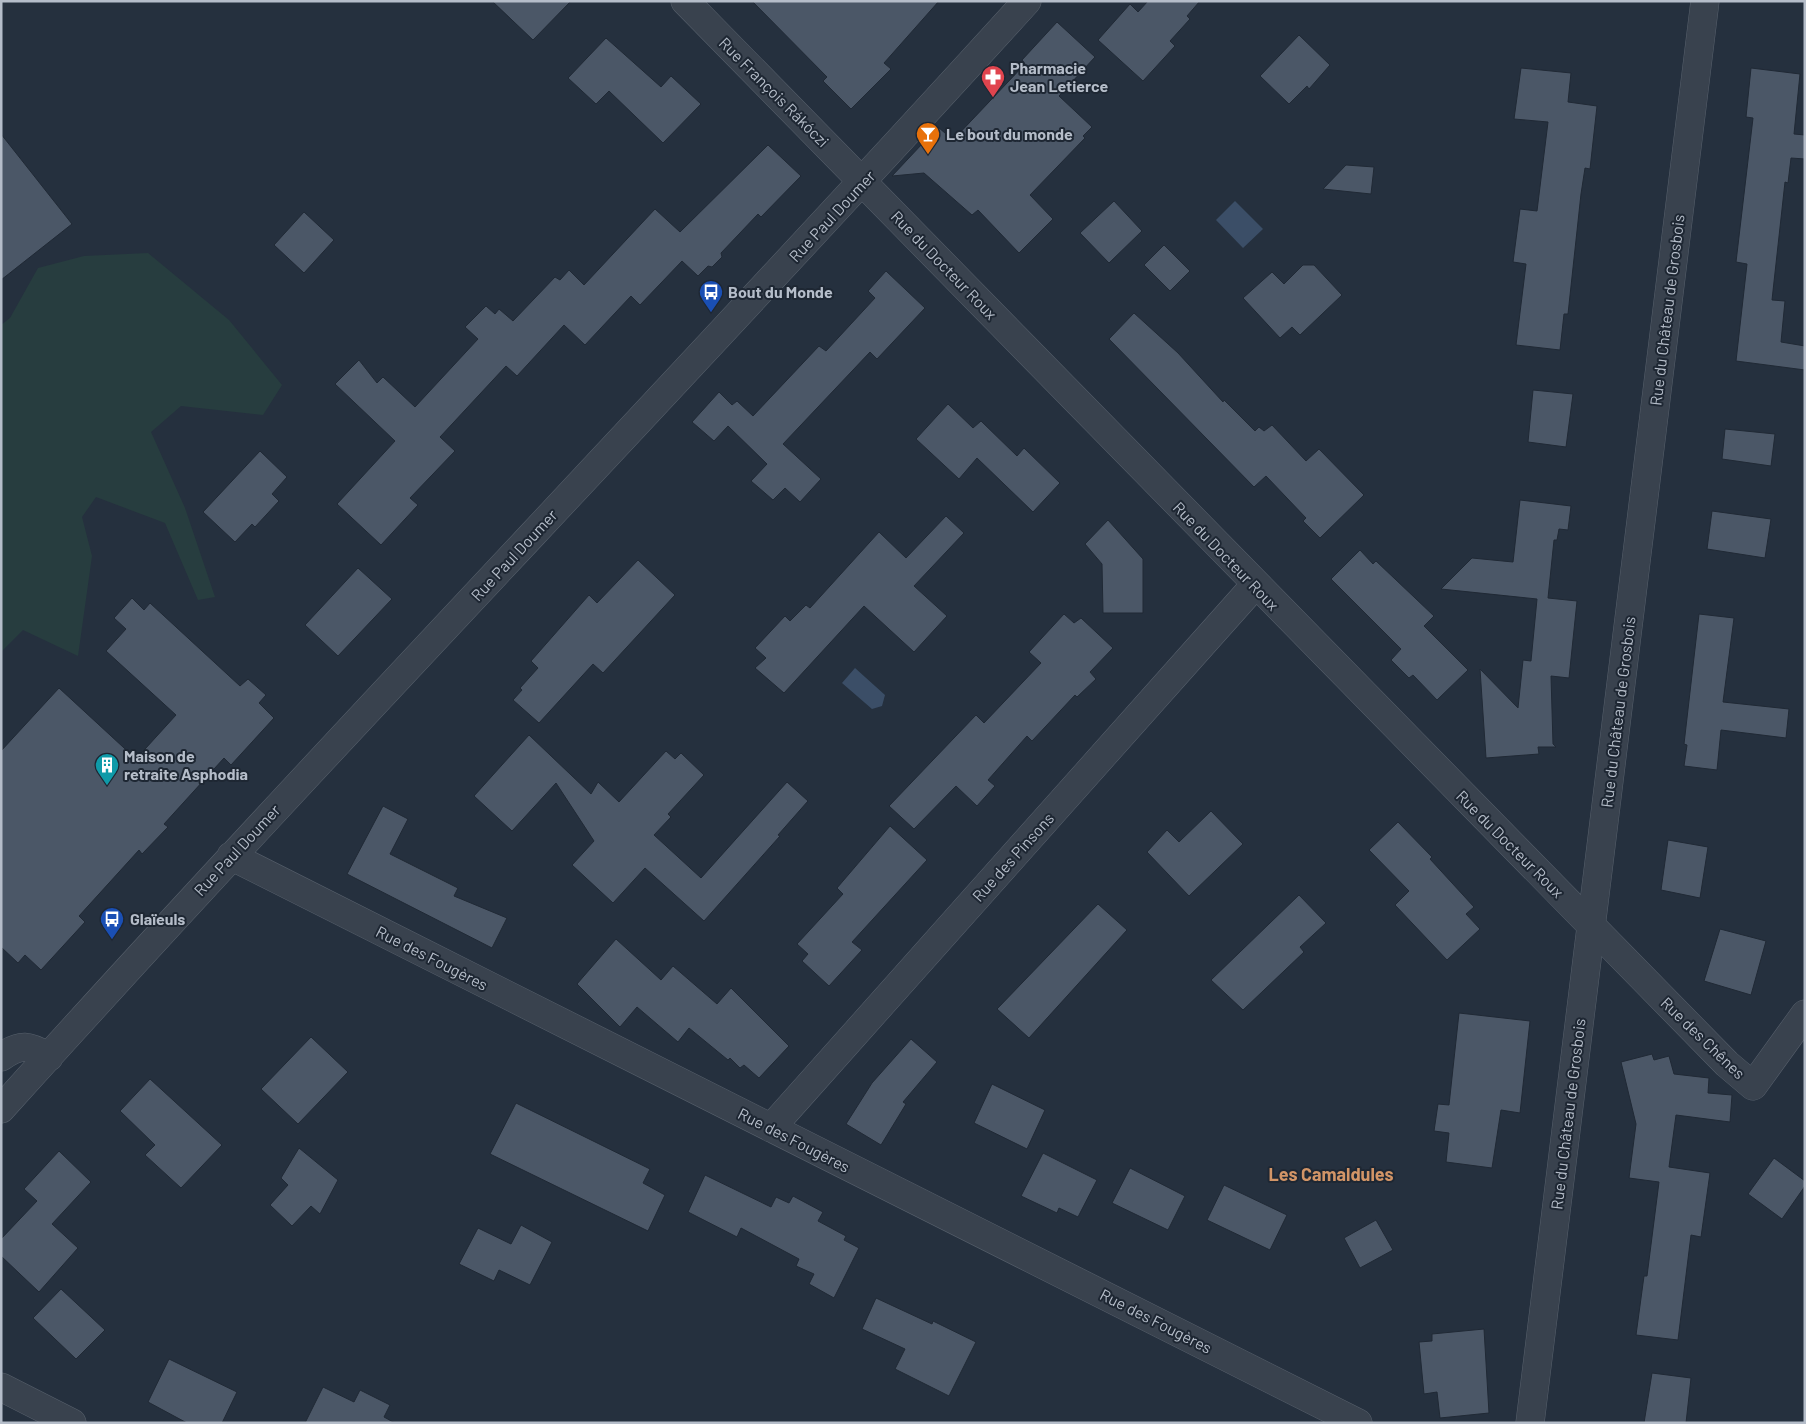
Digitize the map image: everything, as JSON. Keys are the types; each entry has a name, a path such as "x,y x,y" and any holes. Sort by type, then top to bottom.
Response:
{"street":[{"name":"Rue François Rákóczi","path":"685,1 864,182"},
{"name":"Rue Paul Doumer","path":"1,1110 231,856 864,182 1027,1"},
{"name":"Rue du Château de Grosbois","path":"1530,1423 1705,1"},
{"name":"Rue du Docteur Roux","path":"864,182 1255,585 1592,927"},
{"name":"Rue des Pinsons","path":"771,1128 1255,585"},
{"name":"Rue des Fougères","path":"231,856 1358,1423"},
{"name":"Rue des Chênes","path":"1592,927 1727,1064 1753,1086 1805,1014"},
{"path":"1,1057 13,1049 32,1047 49,1056"},
{"path":"1,1387 72,1423"}],"green space":[{"path":"148,253 229,320 282,385 263,415 181,406 151,432 185,508 215,597 198,600 165,523 96,497 82,517 92,556 78,656 23,630 1,652 1,325 10,318 38,268 84,256"}],"water":[{"path":"1235,201 1263,229 1243,248 1216,220"},
{"path":"855,668 885,695 882,706 872,709 842,683"}],"building":[{"path":"492,1 571,1 533,40"},
{"path":"752,1 939,1 884,63 891,69 851,109 823,81 827,77"},
{"path":"1148,1 1200,1 1187,16 1190,19 1170,41 1175,46 1143,81 1098,40 1130,4 1138,12"},
{"path":"1057,22 1095,57 1059,96 1092,127 1083,136 1085,138 1030,195 1053,219 1019,253 978,210 972,215 924,173 892,176 938,127 953,140 1025,64 1022,60"},
{"path":"1299,35 1330,65 1309,89 1307,86 1289,104 1260,76"},
{"path":"606,38 661,87 671,76 701,104 663,143 609,91 596,104 568,78"},
{"path":"1521,68 1571,73 1568,102 1597,106 1590,169 1585,168 1581,194 1568,314 1564,314 1560,350 1516,345 1526,264 1513,262 1520,209 1537,211 1548,122 1514,119"},
{"path":"1751,68 1800,74 1794,134 1805,135 1805,159 1791,158 1788,183 1785,182 1772,300 1785,301 1781,342 1805,346 1805,370 1736,361 1747,264 1736,262 1753,118 1746,117"},
{"path":"1,134 72,224 1,280"},
{"path":"768,145 801,176 761,217 758,214 721,253 722,257 712,267 708,266 698,276 682,261 640,305 631,296 585,345 564,325 517,376 506,366 440,437 455,451 410,498 418,505 381,545 337,504 395,441 335,384 359,360 377,383 383,377 415,407 478,339 465,327 486,306 495,314 499,309 513,321 555,277 560,280 569,270 584,285 655,209 680,232"},
{"path":"1346,165 1374,167 1371,194 1323,189"},
{"path":"1114,201 1142,231 1109,263 1080,233"},
{"path":"304,212 334,240 304,273 274,245"},
{"path":"1164,245 1190,271 1170,291 1144,265"},
{"path":"1303,265 1314,265 1342,295 1300,335 1292,327 1280,338 1243,298 1272,272 1284,284"},
{"path":"886,271 925,308 877,359 870,352 783,444 821,479 800,502 785,488 773,500 751,481 767,464 728,426 714,441 692,422 719,392 732,405 737,401 753,416 819,346 826,351 875,298 868,291"},
{"path":"1134,313 1178,353 1223,402 1224,400 1255,431 1259,427 1264,431 1272,425 1306,461 1319,449 1364,495 1320,538 1303,521 1306,518 1266,476 1254,487 1109,339"},
{"path":"1533,390 1573,394 1566,447 1528,442"},
{"path":"948,404 973,428 981,421 1017,456 1024,448 1060,483 1033,512 977,458 959,479 916,439"},
{"path":"1725,429 1775,434 1771,466 1722,459"},
{"path":"260,451 287,477 272,494 279,501 255,527 252,524 235,542 203,512"},
{"path":"1520,500 1571,506 1568,530 1559,529 1557,540 1554,540 1548,598 1577,601 1569,678 1551,676 1553,744 1556,747 1538,747 1539,754 1486,758 1480,669 1518,708 1523,660 1531,661 1537,599 1441,589 1472,558 1513,562"},
{"path":"1712,511 1771,519 1765,558 1707,549"},
{"path":"946,516 964,533 914,586 947,616 914,652 864,606 784,693 755,668 766,658 755,648 785,616 790,621 806,605 810,608 879,532 906,558"},
{"path":"1108,520 1143,559 1143,613 1103,613 1102,564 1085,544"},
{"path":"1360,550 1373,564 1376,561 1434,616 1424,626 1468,670 1437,700 1413,675 1409,678 1391,660 1401,649 1331,579"},
{"path":"638,560 675,595 603,673 593,664 539,723 513,700 522,690 520,688 538,668 531,661 589,595 597,603"},
{"path":"358,568 392,599 338,656 305,625"},
{"name":"Maison de retraite Asphodia","path":"132,598 144,610 150,603 240,686 248,679 266,695 259,703 274,718 231,765 224,758 164,824 168,827 142,854 139,850 79,916 85,922 41,970 25,955 18,963 1,947 1,751 59,688 136,759 176,715 106,651 126,629 114,618"},
{"path":"1064,614 1074,623 1081,618 1113,648 1090,672 1096,679 1077,697 1075,695 1032,741 1027,736 988,780 995,786 977,806 956,786 914,829 889,806 976,715 984,723 1041,663 1029,652"},
{"path":"1699,614 1734,618 1723,702 1789,709 1786,738 1721,730 1717,770 1684,766 1687,745 1684,744"},
{"path":"529,735 591,794 598,782 619,802 666,751 675,759 681,753 704,775 668,814 671,817 654,835 701,878 787,782 808,801 778,835 780,836 704,921 645,868 613,903 572,865 594,841 556,783 512,831 474,796"},
{"path":"383,806 408,819 390,854 458,888 454,896 507,918 492,948 347,874"},
{"path":"1211,811 1243,844 1189,896 1147,852 1167,830 1179,842"},
{"path":"1398,822 1432,857 1430,859 1474,907 1466,914 1480,929 1447,960 1395,905 1409,891 1369,850"},
{"path":"890,826 927,860 852,942 862,950 829,986 802,961 808,954 797,944 843,894 837,888"},
{"path":"1668,840 1708,847 1700,898 1661,890"},
{"path":"1299,895 1326,923 1300,947 1304,952 1243,1010 1211,980"},
{"path":"1098,904 1127,930 1029,1038 997,1009"},
{"path":"1720,929 1766,941 1751,995 1704,981"},
{"path":"616,939 661,980 673,966 717,1004 731,988 789,1046 759,1078 744,1065 740,1068 730,1058 728,1060 689,1028 678,1042 637,1007 620,1027 577,984"},
{"path":"1459,1013 1530,1021 1520,1113 1501,1110 1492,1168 1446,1162 1449,1133 1434,1131 1438,1104 1449,1105"},
{"path":"311,1037 348,1072 298,1124 261,1089"},
{"path":"911,1039 937,1062 903,1102 906,1104 881,1145 846,1124 872,1083"},
{"path":"1652,1054 1654,1060 1669,1056 1674,1074 1709,1078 1708,1093 1732,1095 1730,1122 1676,1115 1669,1167 1710,1173 1701,1237 1691,1235 1678,1340 1636,1335 1644,1276 1647,1276 1659,1182 1629,1178 1636,1124 1621,1062"},
{"path":"150,1079 222,1145 181,1188 145,1155 155,1145 120,1111"},
{"path":"992,1084 1045,1110 1027,1149 974,1123"},
{"path":"516,1103 650,1169 643,1183 665,1195 648,1231 490,1154"},
{"path":"299,1148 338,1180 320,1214 311,1206 292,1226 270,1205 288,1185 281,1178"},
{"path":"59,1151 91,1182 52,1224 78,1248 39,1292 1,1256 1,1239 37,1201 24,1189"},
{"path":"1043,1153 1097,1180 1078,1217 1059,1208 1057,1213 1021,1196"},
{"path":"1774,1158 1805,1181 1805,1186 1782,1219 1748,1194"},
{"path":"1130,1168 1185,1196 1168,1230 1112,1203"},
{"path":"705,1175 771,1207 776,1197 789,1203 793,1196 823,1212 818,1221 846,1236 844,1240 859,1248 834,1298 809,1284 814,1274 796,1266 799,1259 741,1228 737,1237 688,1212"},
{"path":"1224,1185 1287,1215 1270,1250 1207,1220"},
{"path":"1376,1220 1393,1250 1360,1268 1344,1238"},
{"path":"521,1225 552,1242 530,1285 499,1270 494,1281 459,1264 478,1228 511,1244"},
{"path":"61,1289 105,1330 76,1359 33,1318"},
{"path":"876,1298 932,1324 933,1321 976,1342 949,1396 895,1369 905,1349 862,1329"},
{"path":"1484,1329 1489,1413 1440,1418 1437,1392 1424,1394 1419,1342 1432,1341 1432,1334"},
{"path":"169,1359 237,1392 222,1423 187,1423 148,1402"},
{"path":"1652,1373 1691,1378 1686,1423 1644,1423"},
{"path":"323,1387 354,1402 360,1390 390,1405 384,1417 395,1423 305,1423"}],"place":[{"name":"Pharmacie Jean Letierce","path":"993,98"},
{"name":"Le bout du monde","path":"928,155"},
{"name":"Bout du Monde","path":"711,313"},
{"name":"Maison de retraite Asphodia","path":"107,786"},
{"name":"Glaïeuls","path":"112,940"}],"district":[{"name":"Les Camaldules","path":"1331,1175"}]}
